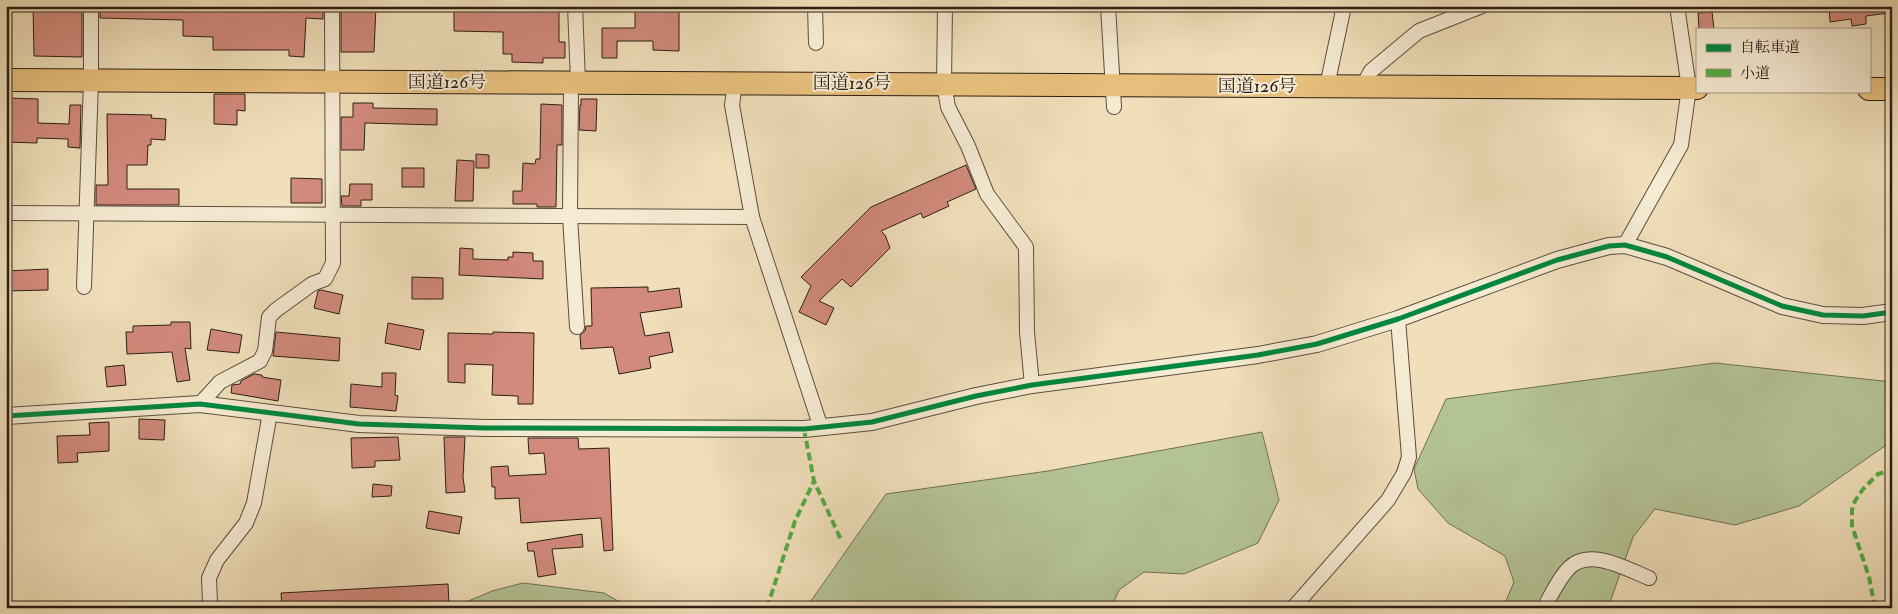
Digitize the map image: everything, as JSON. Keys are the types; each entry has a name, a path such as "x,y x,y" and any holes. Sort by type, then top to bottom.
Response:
{"highway":[{"name":"国道126号","path":"6,80 1693,88"},
{"path":"1870,89 1892,89"}],"street":[{"path":"84,287 92,80 91,6"},
{"path":"200,404 220,382 260,361 265,351 269,317 312,284 325,279 333,263 332,6"},
{"path":"575,6 575,82 570,217 577,326"},
{"path":"816,6 816,43"},
{"path":"945,6 944,84 948,107 965,139 987,194 1026,247 1027,332 1032,385"},
{"path":"1108,6 1114,107"},
{"path":"1327,86 1344,6"},
{"path":"1362,87 1372,71 1419,31 1482,6"},
{"path":"1625,245 1681,145 1693,88 1677,6"},
{"path":"735,83 732,105 752,217 820,428"},
{"path":"6,213 752,217"},
{"path":"6,416 200,404 359,424 485,428 820,428 872,422 976,396 1032,385 1258,355 1317,344 1398,319 1557,260 1609,246 1625,245 1667,257 1782,306 1823,315 1863,316 1892,312"},
{"path":"1293,608 1388,500 1404,473 1409,457 1398,319"},
{"path":"207,608 210,603 209,578 216,560 246,523 254,503 270,412"},
{"path":"1544,608 1559,580 1570,566 1585,559 1605,560 1648,578"}],"green space":[{"path":"1715,363 1892,382 1892,441 1799,506 1735,525 1655,509 1633,537 1608,608 1503,608 1514,582 1505,556 1448,523 1418,489 1414,469 1446,399"},
{"path":"1262,432 1279,500 1258,543 1184,574 1144,572 1119,590 1111,608 806,608 886,494 1048,471"},
{"path":"523,583 604,593 630,608 452,608 492,591"}],"building":[{"path":"33,6 82,6 82,57 34,56"},
{"path":"100,6 323,6 323,19 306,18 304,57 289,56 289,50 213,50 213,37 183,36 183,20 100,18"},
{"path":"341,6 376,6 374,52 341,52"},
{"path":"635,6 679,6 679,51 653,50 653,41 617,41 617,58 602,58 602,28 635,28"},
{"path":"1829,6 1843,6 1843,8 1888,6 1888,13 1866,16 1866,24 1852,26 1851,19 1830,22"},
{"path":"513,7 559,9 559,42 565,42 565,58 543,58 543,63 512,62 512,54 503,54 503,32 454,31 454,8 513,9"},
{"path":"1712,12 1714,28 1699,28 1698,13"},
{"path":"214,94 245,94 245,111 237,110 237,125 214,124"},
{"path":"6,98 38,99 38,123 69,124 70,105 81,105 80,148 68,147 68,139 37,138 37,143 6,142"},
{"path":"581,99 597,99 596,131 579,130"},
{"path":"353,103 373,103 373,108 437,109 437,125 365,123 364,150 341,150 341,117 353,117"},
{"path":"541,104 562,105 562,145 557,145 556,207 537,207 537,204 513,204 513,191 522,191 523,163 535,164 536,159 540,159"},
{"path":"107,114 152,115 151,118 166,119 165,140 151,139 151,145 148,145 147,165 127,165 127,189 179,189 179,205 96,205 96,185 108,185"},
{"path":"476,154 489,155 489,168 476,168"},
{"path":"457,160 474,161 473,201 455,201"},
{"path":"966,165 976,189 947,202 949,206 923,218 921,213 881,231 885,235 890,248 851,287 842,279 819,301 834,308 826,325 799,312 811,286 801,277 871,207"},
{"path":"402,168 424,168 424,187 402,187"},
{"path":"291,178 322,179 322,203 291,203"},
{"path":"350,184 372,184 372,200 361,200 361,206 342,206 341,196 349,196"},
{"path":"460,248 473,249 473,259 508,260 508,257 513,257 513,252 533,253 533,261 543,261 543,279 459,275"},
{"path":"48,269 48,290 6,291 6,271"},
{"path":"412,277 443,278 443,299 412,299"},
{"path":"648,287 648,292 679,288 682,307 640,313 645,336 669,332 673,352 649,357 651,368 619,374 613,347 581,349 580,335 585,331 586,326 592,326 591,288"},
{"path":"318,291 343,295 339,314 314,308"},
{"path":"171,322 190,322 191,349 185,348 190,380 177,382 172,352 127,354 126,332 133,332 133,326 171,325"},
{"path":"388,323 424,330 420,350 385,343"},
{"path":"211,329 242,335 239,353 207,350"},
{"path":"276,332 340,338 339,361 273,356"},
{"path":"493,332 534,333 533,404 518,404 518,396 492,395 493,365 465,364 465,383 448,382 448,333 493,334"},
{"path":"124,365 126,385 107,387 105,367"},
{"path":"382,373 396,373 395,395 398,396 396,411 350,407 351,384 382,387"},
{"path":"254,374 281,380 278,401 231,393 232,385 240,384 241,381"},
{"path":"139,419 165,420 164,440 139,439"},
{"path":"109,422 109,451 77,453 78,462 58,463 57,436 90,435 89,423"},
{"path":"398,437 400,460 375,461 375,467 352,468 351,438"},
{"path":"444,437 465,437 463,477 465,492 446,493"},
{"path":"528,438 578,438 579,449 609,448 613,550 604,551 601,518 521,523 519,498 495,499 491,467 508,466 509,476 546,474 544,453 529,454"},
{"path":"373,484 392,486 391,496 372,497"},
{"path":"429,511 462,517 459,534 426,528"},
{"path":"582,534 583,547 552,549 556,574 538,577 534,551 528,551 527,543"},
{"path":"448,584 449,604 409,606 409,608 282,608 281,593"}],"marked path":[{"path":"804,429 814,481 842,542"},
{"path":"1875,608 1869,577 1852,526 1852,510 1855,501 1863,489 1878,474 1892,470"},
{"path":"767,608 795,521 814,481"}],"cycle path":[{"path":"6,416 200,404 359,424 485,428 804,429 872,422 976,396 1032,385 1258,355 1317,344 1398,319 1557,260 1609,246 1625,245 1667,257 1782,306 1823,315 1863,316 1892,312"}]}
